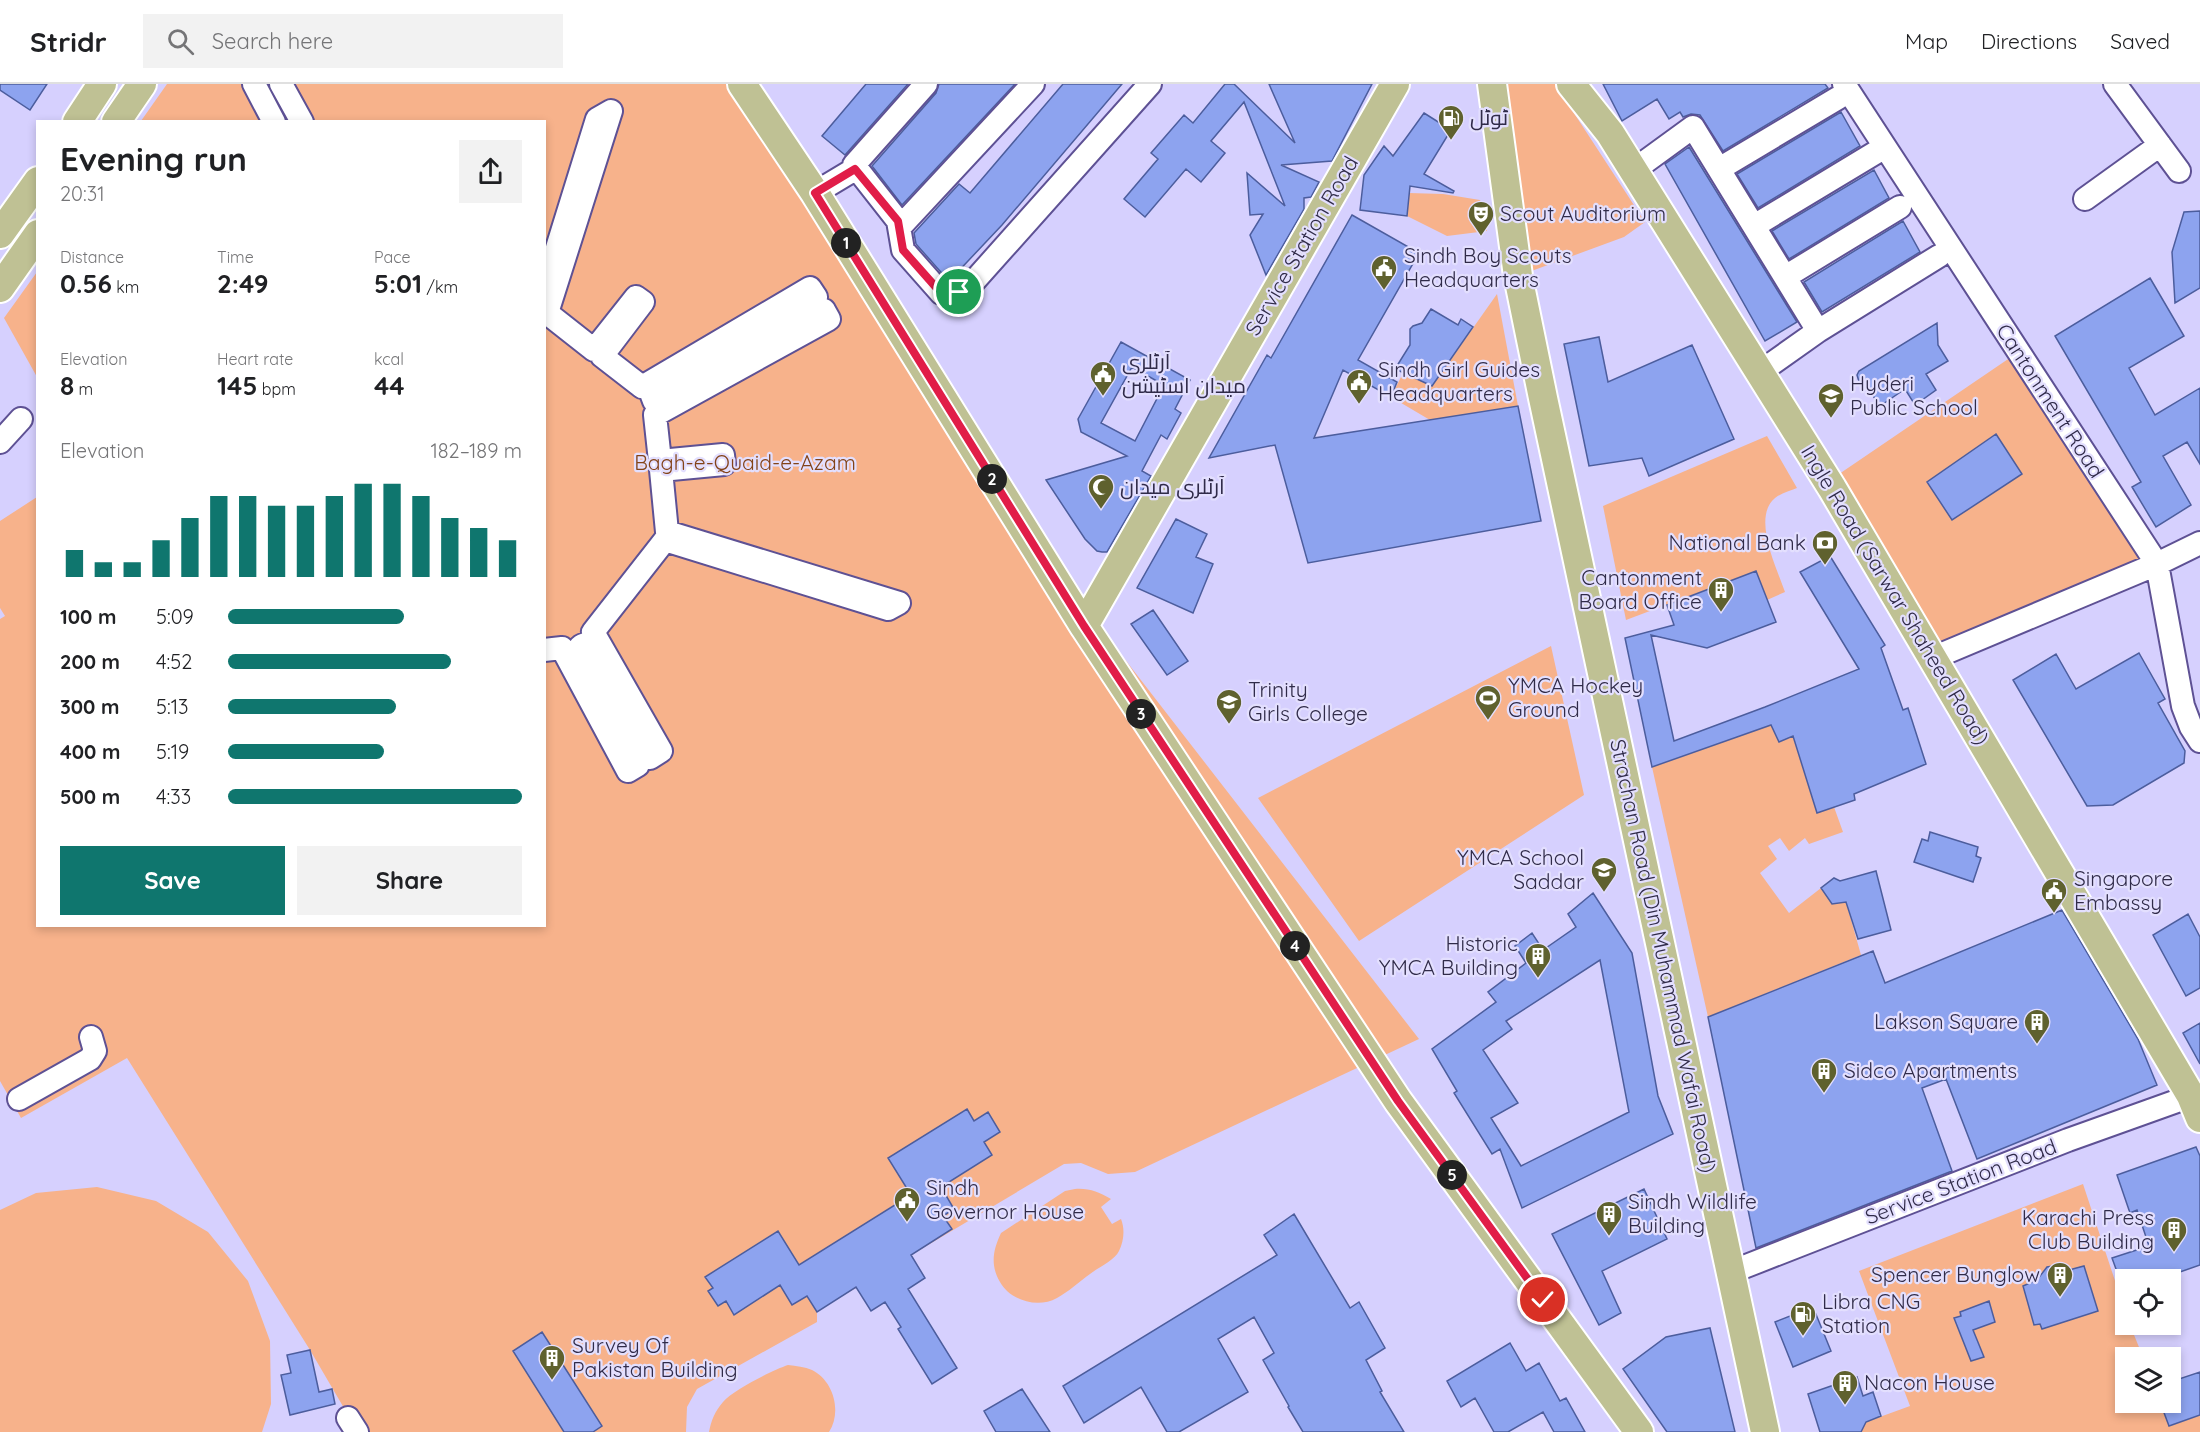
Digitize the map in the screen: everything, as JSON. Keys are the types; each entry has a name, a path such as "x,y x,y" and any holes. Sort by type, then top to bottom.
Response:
{"main road":[{"path":"78,120 102,84"},
{"path":"117,120 142,84"},
{"path":"742,84 815,193 1084,626 1398,1101 1640,1432"},
{"name":"Service Station Road","path":"1084,626 1395,84"},
{"name":"Strachan Road (Din Muhammad Wafai Road)","path":"1473,84 1501,162"},
{"name":"Strachan Road (Din Muhammad Wafai Road)","path":"1492,84 1518,276 1766,1432"},
{"name":"Ingle Road (Sarwar Shaheed Road)","path":"1571,84 1610,133 1634,170 1832,488 2196,1107"},
{"path":"0,234 36,184"},
{"path":"0,288 36,237"}],"street":[{"path":"254,84 273,120"},
{"path":"266,84 284,120"},
{"path":"281,84 301,120"},
{"path":"293,84 312,120"},
{"path":"926,84 856,162 855,169 898,221 903,250 941,293 967,289 1150,84"},
{"path":"900,227 1033,84"},
{"path":"2115,84 2180,171"},
{"path":"1719,169 1841,91"},
{"name":"Cantonment Road","path":"1841,91 2157,564 2183,706 2200,741"},
{"path":"546,284 597,119 611,111 548,314 594,350 636,297 643,302 602,356 642,387 810,288 816,297 653,390 651,397 654,401 659,402 824,310 830,319 655,415 660,460 723,455 724,465 661,470 667,532 899,603 888,609 665,540 593,632 662,751 651,758 591,647 587,644 582,645 578,648 577,654 638,765 628,771 562,648 546,650"},
{"path":"1634,170 1693,127 1818,331"},
{"path":"2085,199 2160,146"},
{"path":"1754,226 1875,153"},
{"path":"815,193 855,169"},
{"path":"1785,277 1900,207"},
{"path":"1760,372 1818,331 1939,256"},
{"path":"0,442 21,419"},
{"path":"1934,658 2157,564 2200,543"},
{"path":"19,1100 90,1059 94,1051 91,1037"},
{"name":"Service Station Road","path":"1731,1272 2068,1140 2196,1107"}],"green space":[{"name":"Bagh-e-Quaid-e-Azam","path":"167,84 739,84 1020,524 1419,1039 1135,1172 1108,1174 1081,1163 1064,1164 817,1311 817,1322 697,1389 687,1407 686,1432 358,1432 310,1350 127,1058 21,1118 0,1081 0,619 5,616 0,608 0,521 36,498 36,927 546,927 546,120 142,120"},
{"path":"1480,84 1555,84 1645,222 1624,237 1518,276"},
{"path":"1409,193 1443,194 1480,200 1484,207 1487,231 1447,236 1407,216"},
{"path":"36,273 36,375 4,318"},
{"path":"1497,294 1518,406 1430,420 1391,397 1403,373 1432,386"},
{"path":"2017,353 2157,563 1933,658 1820,487"},
{"path":"1767,436 1797,488 1772,501 1765,521 1769,546 1785,592 1767,600 1756,571 1626,620 1603,506"},
{"name":"YMCA Hockey Ground","path":"1551,646 1584,795 1359,941 1258,798"},
{"path":"1771,725 1779,742 1793,737 1817,813 1834,807 1843,832 1809,844 1805,838 1789,851 1780,838 1768,846 1777,859 1760,873 1789,913 1821,888 1832,904 1846,902 1861,955 1708,1017 1652,767"},
{"path":"2083,1184 2115,1281 2115,1335 2134,1335 2139,1347 2115,1347 2115,1413 2164,1413 2170,1426 2200,1415 2200,1432 1861,1432 1866,1422 1910,1406 1859,1271"},
{"path":"97,1187 156,1201 208,1232 248,1281 270,1341 271,1404 262,1432 0,1432 0,1210 36,1193"},
{"path":"1075,1189 1094,1191 1111,1199 1101,1207 1112,1224 1121,1219 1123,1235 1119,1251 1057,1298 1033,1303 1010,1294 1000,1282 994,1264 996,1245 1001,1233 1065,1191"},
{"path":"788,1365 812,1370 826,1382 834,1398 835,1406 833,1424 829,1432 709,1432 720,1405 728,1397 754,1381"}],"building":[{"path":"0,84 47,84 30,110 0,90"},
{"path":"866,84 908,84 845,155 822,136"},
{"path":"939,84 1015,84 902,205 872,166 936,93"},
{"path":"1063,84 1122,84 1002,225 951,279 947,279 916,244 914,233 959,184 970,193"},
{"path":"1225,84 1234,84 1295,143 1269,84 1372,84 1332,161 1281,165 1319,182 1311,197 1304,198 1304,209 1266,275 1250,235 1263,214 1250,215 1247,173 1285,206 1244,102 1211,141 1225,153 1201,182 1186,169 1145,217 1124,199 1158,159 1151,153 1184,115 1193,123"},
{"path":"1603,84 1825,84 1828,88 1723,151 1700,115 1691,114 1683,117 1680,112 1669,119 1657,99 1622,121"},
{"path":"1841,112 1860,146 1758,208 1737,174"},
{"path":"1424,113 1451,130 1424,174 1454,191 1453,193 1410,186 1407,216 1360,210 1364,175 1384,146 1393,156"},
{"path":"1689,147 1797,322 1765,341 1665,164"},
{"path":"1874,170 1889,198 1789,259 1772,231"},
{"path":"2200,211 2200,288 2175,303 2172,252 2184,212"},
{"path":"1352,215 1419,253 1358,360 1397,382 1391,397 1343,370 1314,438 1518,406 1541,521 1308,563 1275,445 1209,458 1267,355 1271,358"},
{"path":"1903,221 1920,252 1822,312 1804,282"},
{"path":"2150,278 2184,336 2129,368 2155,415 2200,388 2200,464 2187,442 2163,456 2191,505 2156,527 2132,487 2141,482 2055,336"},
{"path":"1431,309 1458,325 1461,319 1473,327 1432,386 1395,369 1410,345 1410,329 1422,323"},
{"path":"1937,323 1938,345 1948,361 1926,374 1936,390 1915,405 1905,389 1880,406 1867,387 1860,385 1857,375 1859,371"},
{"path":"1599,337 1608,382 1692,345 1734,439 1649,476 1642,458 1589,466 1564,344"},
{"path":"1121,342 1190,380 1175,409 1181,413 1167,439 1161,435 1142,471 1151,476 1107,552 1097,551 1085,539 1046,480 1127,456 1081,432 1078,419","holes":["1132,367 1164,385 1135,441 1101,423"]},
{"path":"1996,434 2022,474 1952,520 1927,482"},
{"path":"1176,519 1207,534 1196,557 1213,564 1193,613 1137,588"},
{"path":"1830,556 1885,645 1881,648 1903,710 1908,708 1926,764 1854,794 1855,800 1817,813 1793,736 1779,742 1771,725 1652,767 1625,638 1674,625 1667,605 1756,571 1776,622 1707,648 1651,635 1674,741 1765,707 1859,669 1800,572"},
{"path":"1153,610 1188,661 1167,675 1131,624"},
{"path":"2139,653 2165,699 2158,703 2185,751 2184,763 2113,805 2087,806 2013,680 2056,654 2076,689"},
{"path":"1930,832 1978,847 1976,856 1981,858 1973,882 1914,862 1922,839 1928,841"},
{"path":"1876,871 1891,930 1858,939 1846,902 1832,904 1821,888 1834,878 1840,881"},
{"path":"1593,893 1632,953 1658,1096 1673,1134 1522,1208 1500,1149 1492,1154 1454,1093 1457,1091 1432,1049 1496,1002 1488,992 1526,963 1515,946 1532,933 1543,950 1576,927 1568,914","holes":["1600,960 1629,1112 1521,1166 1491,1118 1518,1103 1483,1050 1512,1029 1506,1021"]},
{"path":"2062,910 2138,1039 2157,1085 1977,1159 1946,1079 1922,1088 1952,1171 1756,1248 1708,1017 1873,951 1885,983"},
{"path":"2188,914 2200,937 2200,988 2186,996 2153,935"},
{"path":"2200,1023 2200,1064 2183,1033"},
{"name":"Sindh Governor House","path":"967,1109 974,1121 988,1112 1000,1132 984,1142 992,1155 941,1187 954,1209 943,1216 952,1229 911,1255 925,1278 908,1289 957,1368 932,1384 898,1329 901,1327 885,1302 871,1311 856,1287 817,1312 807,1296 792,1305 780,1285 734,1315 726,1301 718,1306 708,1291 713,1288 705,1277 778,1231 799,1265 911,1195 888,1158"},
{"path":"2196,1147 2200,1156 2200,1265 2181,1272 2181,1269 2116,1269 2112,1258 2149,1246 2137,1210 2130,1213 2117,1175"},
{"name":"Sindh Wildlife Building","path":"1644,1189 1667,1239 1602,1271 1621,1313 1599,1325 1552,1234"},
{"path":"1294,1214 1350,1308 1359,1302 1385,1348 1366,1360 1382,1391 1380,1392 1404,1432 1303,1432 1263,1360 1274,1353 1254,1317 1218,1339 1248,1392 1179,1432 1167,1432 1141,1387 1084,1423 1063,1386 1277,1255 1264,1235"},
{"name":"Spencer Bunglow","path":"2053,1266 2069,1270 2084,1266 2098,1311 2042,1329 2040,1324 2034,1325 2023,1286 2037,1280 2047,1267"},
{"path":"1989,1301 1995,1322 1973,1330 1984,1357 1971,1361 1954,1318 1961,1316 1960,1312"},
{"name":"Libra CNG Station","path":"1813,1307 1831,1351 1793,1367 1775,1322"},
{"path":"1710,1328 1735,1432 1667,1432 1623,1369 1666,1337"},
{"name":"Survey Of Pakistan Building","path":"542,1332 602,1426 593,1432 564,1432 513,1351"},
{"path":"1510,1343 1526,1371 1539,1363 1560,1401 1566,1398 1585,1432 1554,1432 1543,1412 1508,1432 1494,1432 1475,1398 1461,1407 1447,1381"},
{"path":"310,1350 319,1392 332,1389 335,1404 290,1415 281,1375 291,1373 287,1355"},
{"path":"2200,1372 2200,1415 2169,1426 2164,1413 2181,1413 2181,1378"},
{"name":"Nacon House","path":"1857,1377 1863,1396 1873,1392 1881,1416 1866,1422 1861,1432 1820,1432 1808,1394"},
{"path":"1022,1389 1050,1432 996,1432 984,1411"}],"place":[{"name":"ٹوٹل","path":"1451,141"},
{"name":"Scout Auditorium","path":"1481,237"},
{"name":"Sindh Boy Scouts Headquarters","path":"1384,291"},
{"name":"آرٹلری میدان اسٹیشن","path":"1103,397"},
{"name":"Sindh Girl Guides Headquarters","path":"1359,405"},
{"name":"Hyderi Public School","path":"1831,419"},
{"name":"آرٹلری میدان","path":"1101,510"},
{"name":"National Bank","path":"1825,566"},
{"name":"Cantonment Board Office","path":"1721,613"},
{"name":"YMCA Hockey Ground","path":"1488,721"},
{"name":"Trinity Girls College","path":"1229,725"},
{"name":"YMCA School Saddar","path":"1604,893"},
{"name":"Singapore Embassy","path":"2054,914"},
{"name":"Historic YMCA Building","path":"1538,979"},
{"name":"Lakson Square","path":"2037,1045"},
{"name":"Sidco Apartments","path":"1824,1094"},
{"name":"Sindh Governor House","path":"907,1223"},
{"name":"Sindh Wildlife Building","path":"1609,1237"},
{"name":"Karachi Press Club Building","path":"2174,1253"},
{"name":"Spencer Bunglow","path":"2060,1298"},
{"name":"Libra CNG Station","path":"1803,1337"},
{"name":"Survey Of Pakistan Building","path":"552,1381"},
{"name":"Nacon House","path":"1845,1406"}],"route":[{"path":"959,292 941,293 903,250 898,221 855,169 815,193 1084,626 1398,1101 1543,1300"}]}
